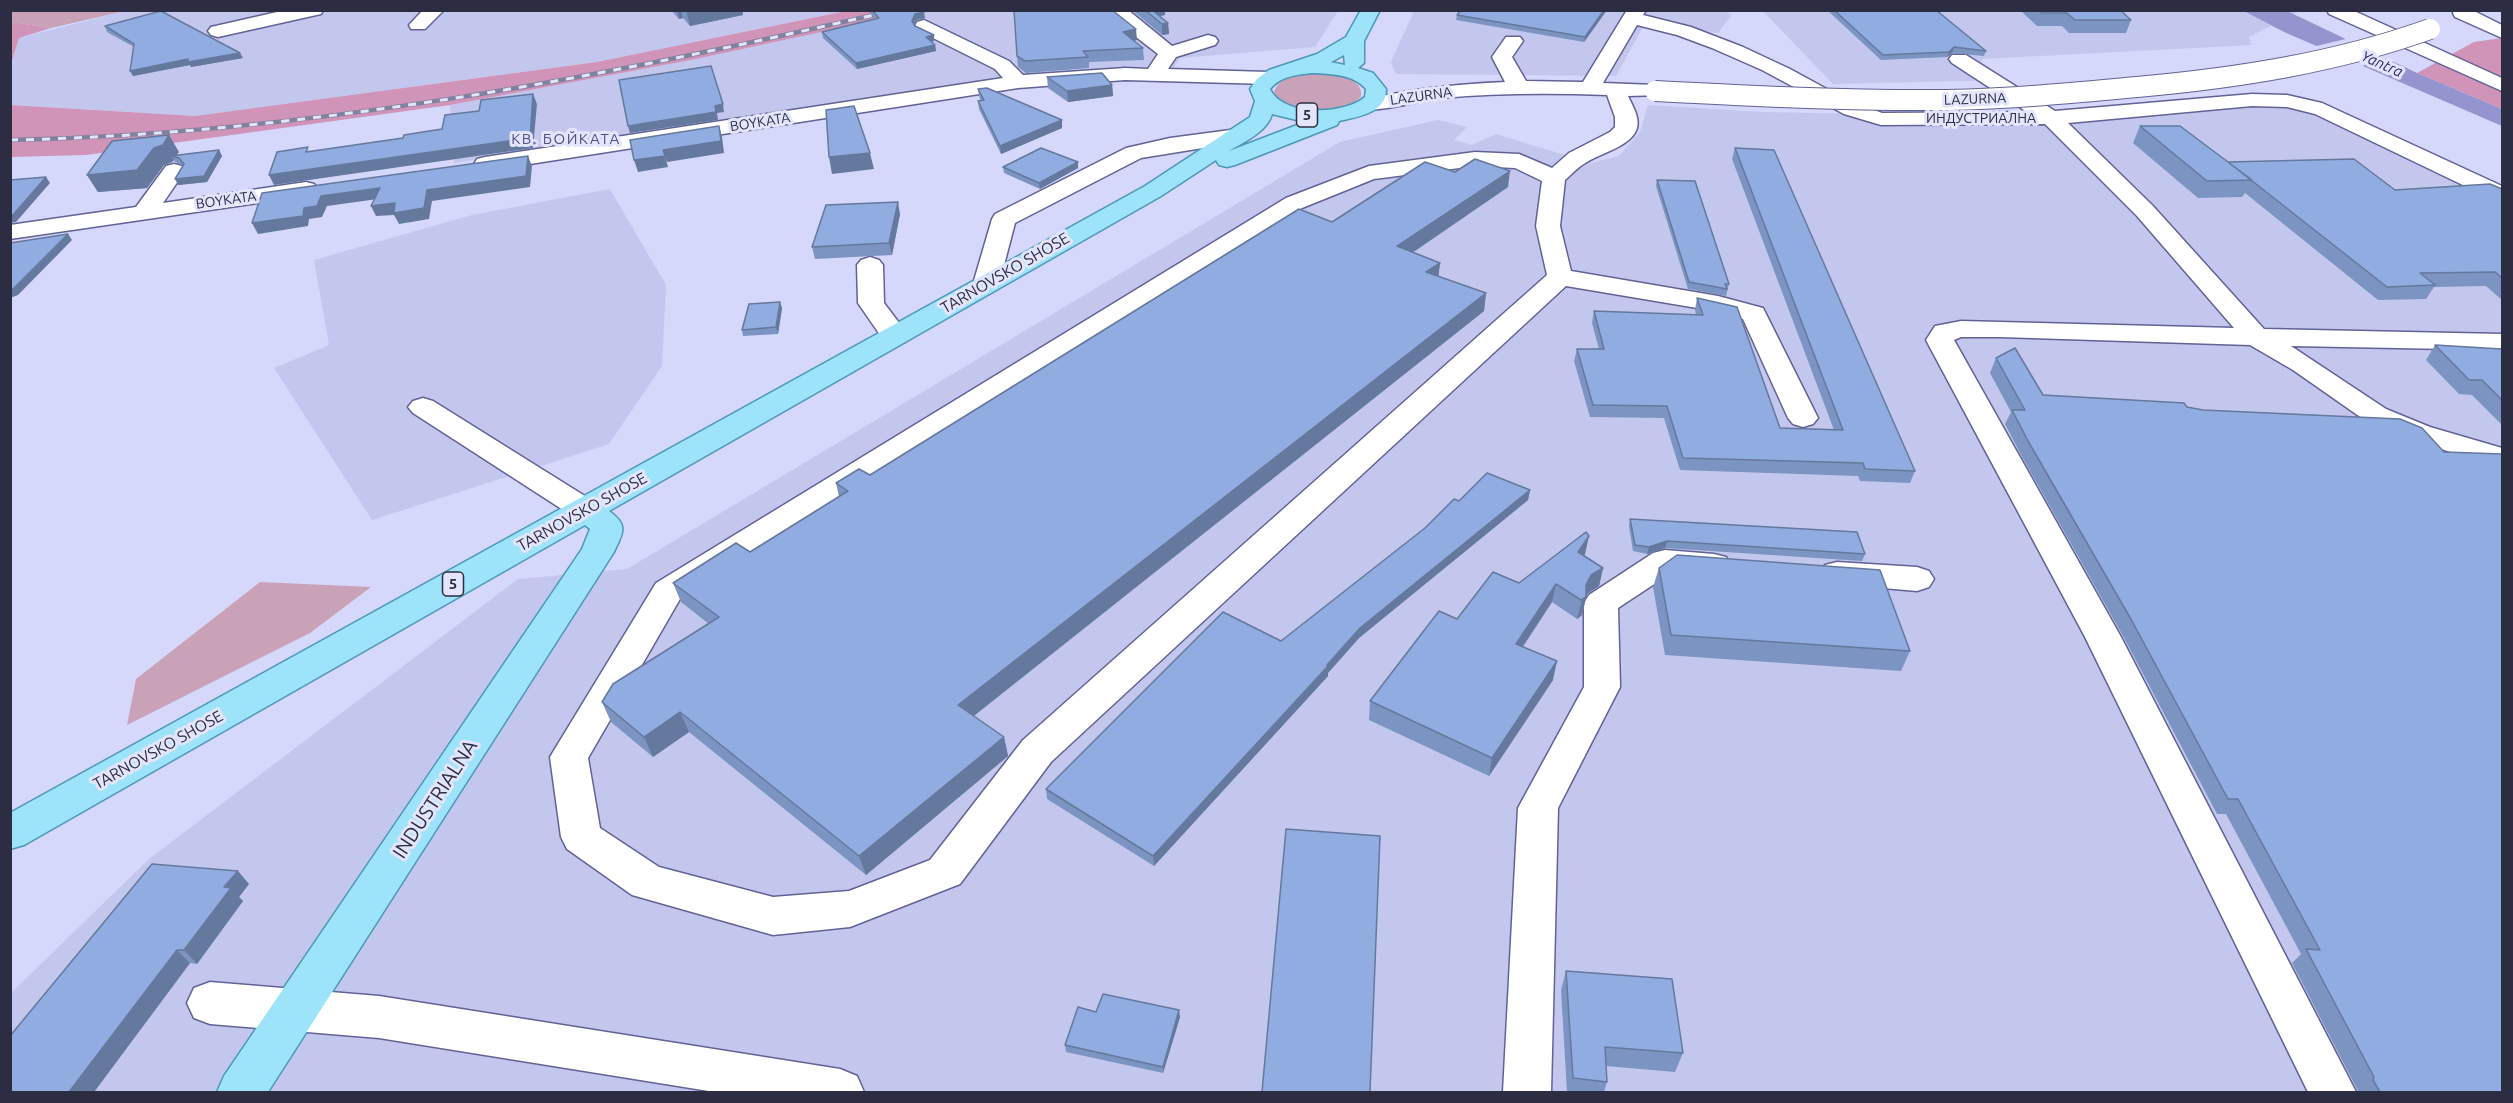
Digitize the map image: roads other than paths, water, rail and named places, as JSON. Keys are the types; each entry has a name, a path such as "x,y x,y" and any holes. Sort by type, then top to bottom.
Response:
{"main road":[{"path":"1365,78 1353,59 1354,41 1371,10"},
{"path":"1269,87 1354,41"},
{"path":"1269,87 1321,68 1346,71 1365,78 1375,86 1377,93 1368,105"},
{"name":"5","path":"1269,87 1292,113 1310,116 1347,113 1368,105"},
{"name":"TARNOVSKO SHOSE","path":"10,833 1153,191 1238,136 1260,119 1269,87"},
{"name":"TARNOVSKO SHOSE","path":"1153,191 1347,113"},
{"name":"INDUSTRIALNA","path":"241,1092 597,552 606,535 607,525 585,510"}],"street":[{"path":"218,31 314,10"},
{"path":"418,25 435,10"},
{"path":"1119,10 1121,16 1169,53"},
{"path":"2336,10 2502,85"},
{"path":"2463,12 2502,32"},
{"name":"LAZURNA","path":"1368,105 1406,97 1519,88 1590,88 1794,98 1920,100 1990,99 2100,91 2244,77 2281,71 2374,49 2430,29 2463,12"},
{"path":"1590,88 1634,14"},
{"name":"ИНДУСТРИАЛНА","path":"1634,14 1769,66 1859,114 1881,118 2051,118 2145,211 2256,338"},
{"path":"924,26 1002,65 1018,82"},
{"path":"1513,41 1502,57 1519,88"},
{"path":"1154,75 1169,53 1208,42"},
{"path":"1045,59 1063,77"},
{"path":"1959,59 2051,118 2252,100 2287,101 2322,109 2502,195"},
{"name":"BOYKATA","path":"465,166 760,114 1063,77 1154,75 1269,87"},
{"name":"LAZURNA","path":"1365,78 1473,90"},
{"path":"1560,277 1548,226 1554,178 1576,158 1618,137 1626,128 1626,117 1615,89"},
{"path":"986,284 1004,219 1134,153 1170,145 1238,136"},
{"path":"1554,178 1519,161 1475,159 1369,173 1294,203 668,591 569,757 581,837 647,882 773,916 850,909 945,872 1037,750 1560,277"},
{"path":"144,212 174,171"},
{"name":"BOYKATA","path":"10,231 322,187"},
{"path":"870,265 871,303 895,336"},
{"path":"1560,277 1718,304 1754,314 1803,418"},
{"path":"2332,1092 2103,637 1940,340 1946,332 1961,329 2256,338 2502,342"},
{"path":"2256,338 2303,364 2337,390 2376,415 2419,433 2498,456"},
{"path":"423,407 537,482 585,510"},
{"path":"1527,1092 1538,808 1602,687 1600,603 1665,561 1745,567"},
{"path":"1803,571 1917,579"},
{"path":"210,1003 298,1008 378,1017 702,1081 840,1092"}],"water":[{"name":"Yantra","path":"2244,11 2287,11 2417,73 2502,109 2502,126 2284,32"}],"railway":[{"path":"10,140 233,127 456,98 677,58 895,10"}],"district":[{"name":"КВ. БОЙКАТА","path":"566,139"}]}
